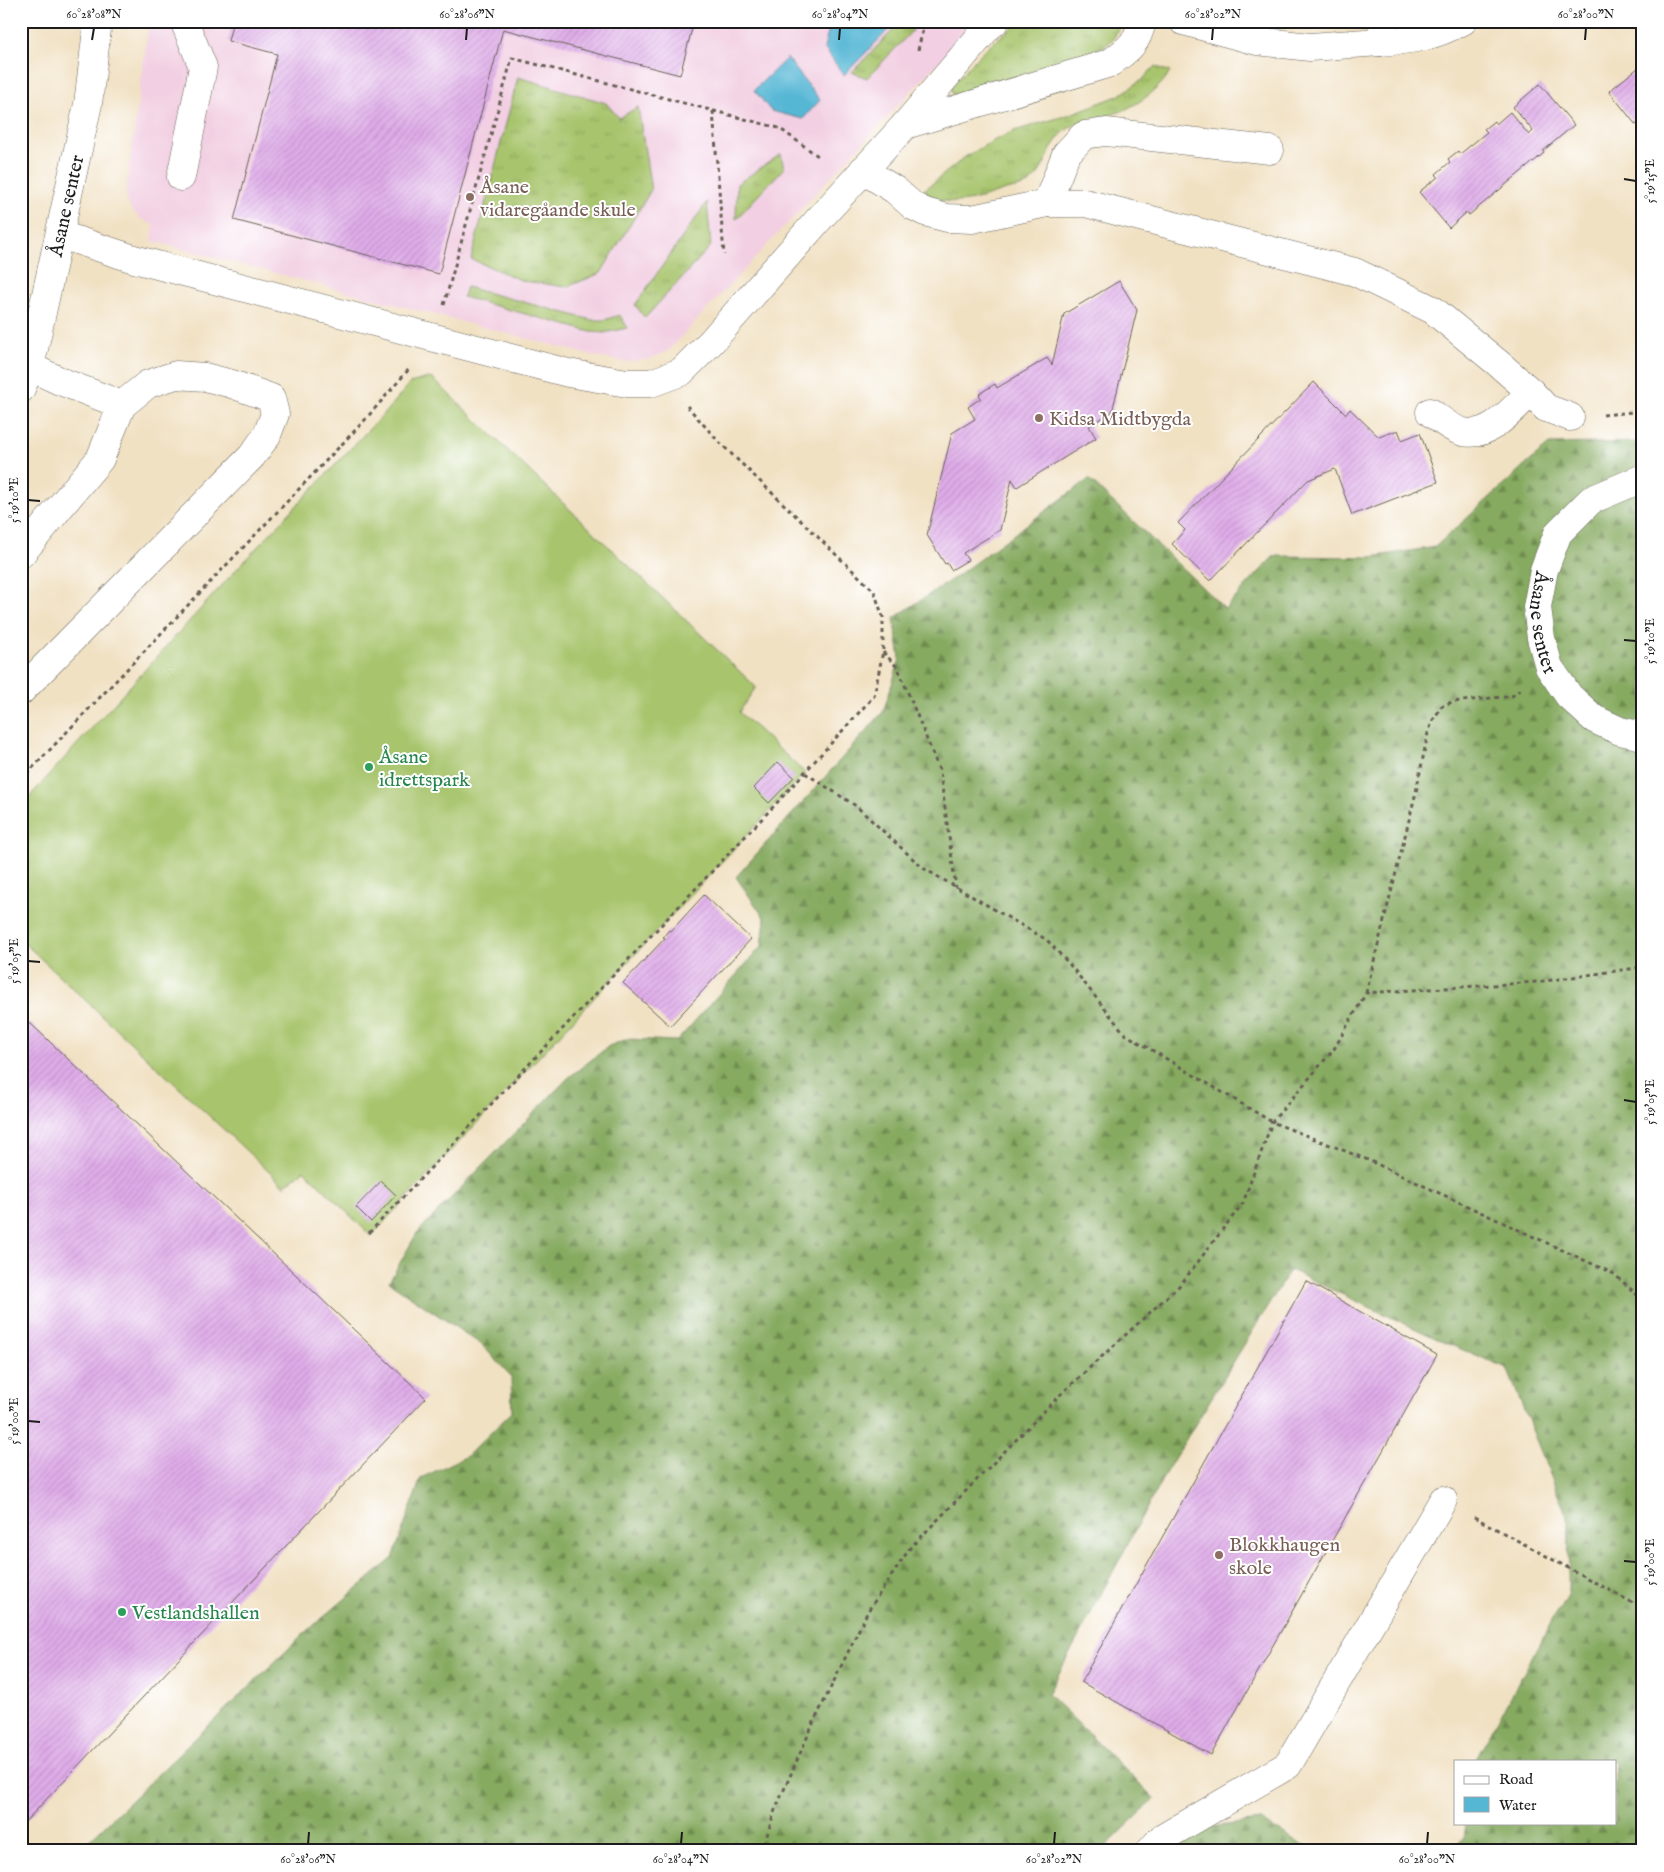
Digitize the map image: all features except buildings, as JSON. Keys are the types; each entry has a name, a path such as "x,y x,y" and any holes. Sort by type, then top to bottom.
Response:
{"street":[{"name":"Åsane senter","path":"26,378 60,235 88,104 98,21"},
{"path":"181,177 203,67 184,21"},
{"path":"60,235 134,259 568,373 627,383 651,383 680,372 711,342 905,125 995,21"},
{"path":"905,125 1110,63 1130,49 1140,34 1142,21"},
{"path":"1183,21 1257,41 1310,47 1382,32 1409,40 1441,32 1463,21"},
{"path":"1046,203 1066,154 1084,135 1106,132 1270,150"},
{"path":"863,170 895,190 912,206 947,218 972,219 1046,203 1085,203 1356,272 1433,310 1531,392 1546,408 1570,417"},
{"path":"21,554 100,459 122,406 148,384 176,375 205,377 255,391 271,398 275,414 267,435 252,456 21,691"},
{"path":"26,378 60,381 122,406"},
{"path":"1430,412 1444,423 1463,432 1480,432 1502,419 1531,392"},
{"name":"Åsane senter","path":"1643,478 1591,500 1558,532 1544,570 1537,607 1541,638 1549,667 1570,696 1594,719 1620,731 1643,736"},
{"path":"1150,1851 1161,1839 1288,1765 1443,1500"}],"path":[{"path":"918,50 925,21"},
{"path":"444,305 512,58 779,128 818,156"},
{"path":"713,112 724,255"},
{"path":"21,780 364,421 413,364"},
{"path":"369,1234 805,773 874,696 883,652 883,617 874,591 718,442 684,404"},
{"path":"883,652 898,668 940,772 956,888"},
{"path":"762,1851 775,1810 818,1713 868,1611 910,1548 1060,1395 1181,1284 1243,1203 1272,1122 1334,1049 1366,993 1416,792 1428,733 1433,720 1442,706 1452,702 1512,696 1549,667"},
{"path":"805,773 856,806 923,868 1047,940 1070,965 1125,1034 1272,1122 1368,1160 1614,1274 1643,1300"},
{"path":"1366,993 1538,982 1643,967"},
{"path":"1443,1500 1635,1604 1643,1596"}],"shaded area":[{"name":"Åsane vidaregåande skule","path":"149,21 977,21 668,351 650,359 627,362 602,358 152,241 154,225 141,219 132,211 127,202 126,191"}],"green space":[{"path":"902,21 907,21 913,30 867,78 852,72"},
{"path":"1021,21 1121,21 1115,36 1103,47 963,96 955,97 951,86 987,47"},
{"path":"1155,66 1170,72 1151,94 1134,105 1116,113 1079,123 1069,128 1054,143 1041,170 1029,184 974,200 954,202 944,201 923,191 965,157 991,142 1014,131 1068,115 1120,95 1143,79"},
{"path":"518,77 606,103 619,118 638,107 651,190 601,273 567,287 523,281 471,259"},
{"path":"781,154 784,168 736,219 737,184"},
{"path":"707,202 711,246 645,318 635,305"},
{"path":"466,287 592,320 604,320 620,315 627,328 604,333 591,332 463,297"},
{"name":"Åsane idrettspark","path":"428,378 433,379 756,687 739,712 805,773 371,1236 304,1170 284,1186 21,940 21,806 245,560 392,405 410,383"},
{"path":"1643,442 1643,1851 1448,1851 1463,1840 1465,1824 1616,1824 1616,1760 1476,1760 1568,1593 1569,1521 1507,1368 1446,1343 1290,1270 1166,1472 1048,1694 1155,1799 1101,1851 78,1851 306,1632 393,1558 421,1478 467,1456 512,1412 511,1376 482,1345 389,1282 417,1233 568,1078 609,1046 627,1039 677,1041 762,946 765,919 736,877 883,712 900,659 894,618 954,578 1089,479 1225,609 1274,556 1371,557 1435,547 1549,444"},
{"path":"1261,1821 1313,1851 1178,1851 1192,1829"}],"water":[{"path":"831,21 897,21 844,75 824,48"},
{"path":"787,58 820,100 803,119 771,111 754,90"}],"place":[{"name":"Åsane vidaregåande skule","path":"470,197"},
{"name":"Kidsa Midtbygda","path":"1039,418"},
{"name":"Åsane idrettspark","path":"369,767"},
{"name":"Blokkhaugen skole","path":"1219,1555"},
{"name":"Vestlandshallen","path":"122,1612"}]}
